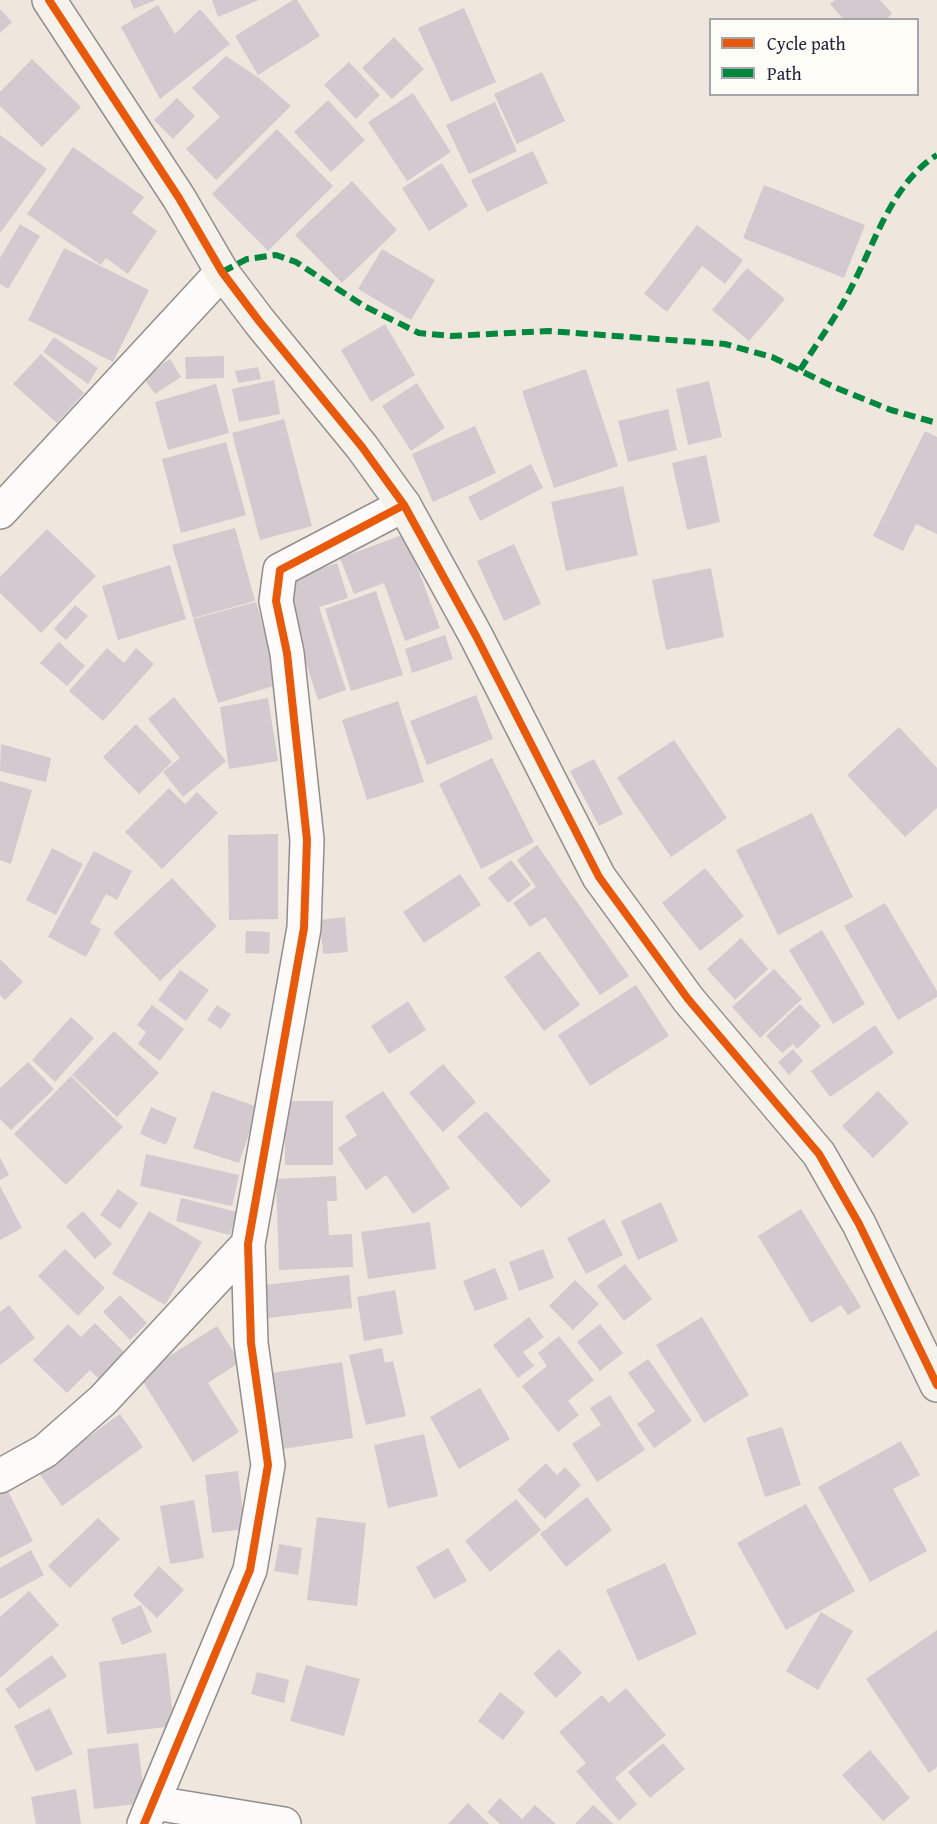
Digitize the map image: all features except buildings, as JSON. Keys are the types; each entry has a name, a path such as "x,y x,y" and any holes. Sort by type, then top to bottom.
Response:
{"street":[{"path":"49,0 173,188 222,272 362,447 404,505 477,636 598,877 688,999 819,1154 859,1224 937,1385"},
{"path":"0,512 222,272"},
{"path":"284,1824 150,1813 250,1570 268,1465 251,1343 248,1244 304,928 307,840 287,652 276,601 280,570 404,505"},
{"path":"0,1476 45,1451 103,1400 248,1244"}],"marked path":[{"path":"800,370 845,298 896,198 921,167 937,155"},
{"path":"222,272 247,259 276,255 296,262 364,306 419,333 451,336 548,331 725,344 772,357 834,387 891,410 937,423"}],"cycle path":[{"path":"49,0 179,198 222,272 362,447 404,505 476,636 599,877 688,999 819,1154 859,1224 937,1385"},
{"path":"144,1824 250,1570 268,1465 251,1343 248,1244 304,928 307,840 287,653 276,601 280,570 404,505"}]}
